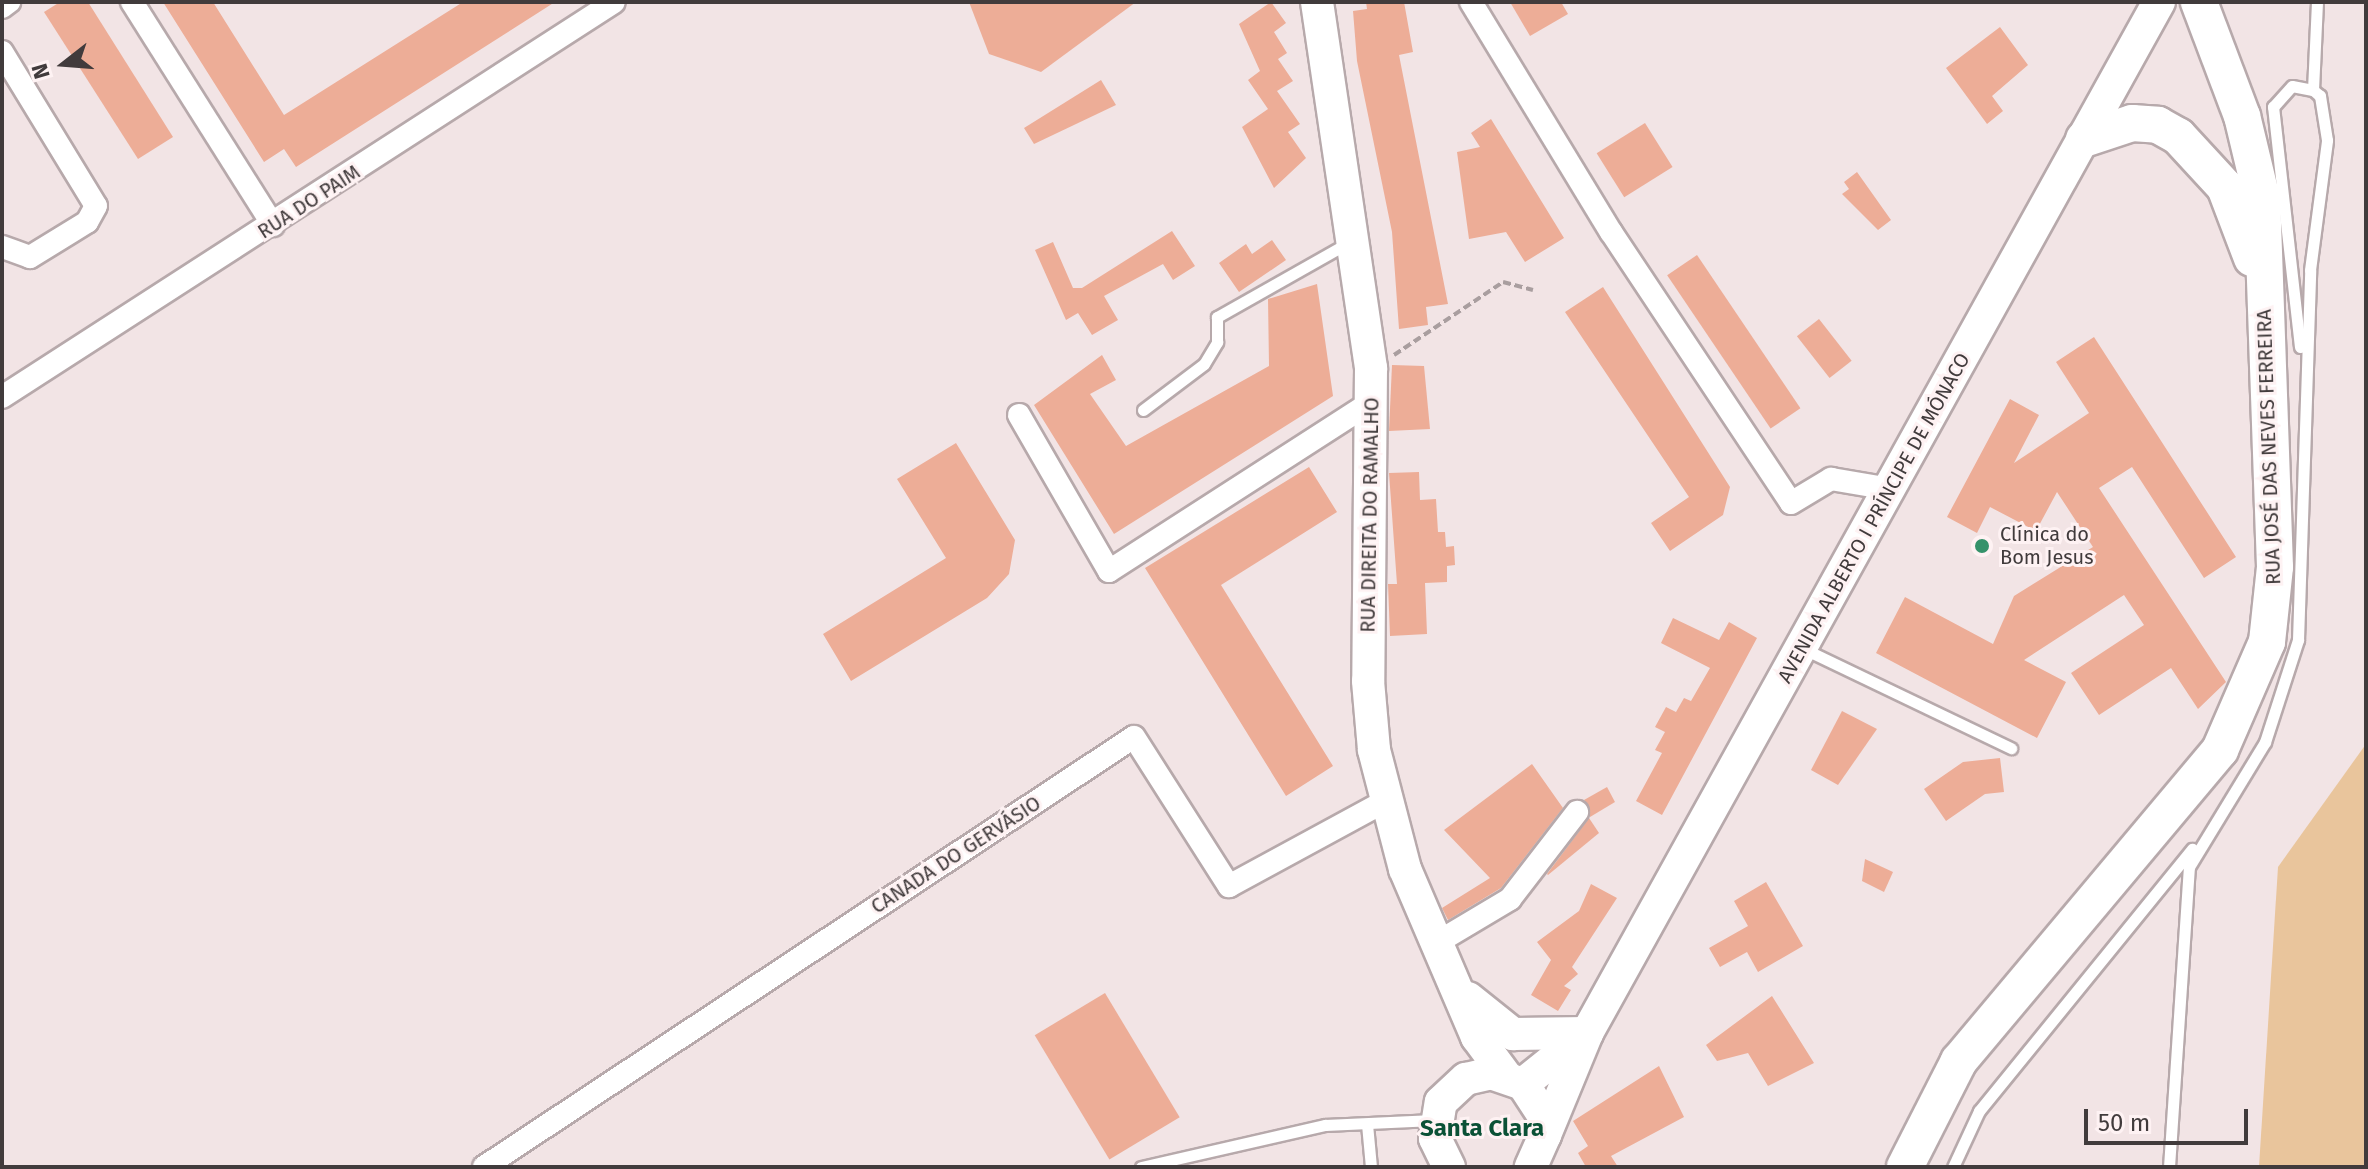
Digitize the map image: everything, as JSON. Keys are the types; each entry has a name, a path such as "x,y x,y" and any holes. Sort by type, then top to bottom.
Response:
{"main road":[{"name":"RUA DIREITA DO RAMALHO","path":"1317,2 1371,368 1368,681 1384,802 1464,1002 1514,1080 1536,1098 1545,1135"},
{"name":"AVENIDA ALBERTO I PRÍNCIPE DE MÓNACO","path":"1531,1167 1587,1033 2159,2"},
{"name":"RUA JOSÉ DAS NEVES FERREIRA","path":"1905,1167 1959,1061 2188,790 2251,691 2267,642 2275,567 2255,158 2199,2"},
{"path":"2084,139 2121,125 2158,125 2195,151 2237,211 2263,302"},
{"path":"1449,1167 1435,1120 1454,1086 1464,1002 1513,1034 1587,1033"},
{"name":"AVENIDA ALBERTO I PRÍNCIPE DE MÓNACO","path":"1514,1080 1587,1033"},
{"path":"1454,1086 1478,1075 1514,1080"}],"street":[{"path":"2,7 9,2"},
{"path":"132,2 273,225"},
{"name":"RUA DO PAIM","path":"2,397 273,225 614,2"},
{"path":"1471,2 1611,232 1791,503 1831,479 1890,489"},
{"path":"2,52 96,206 87,222 30,257 2,247"},
{"path":"1019,415 1109,571 1373,401"},
{"name":"CANADA DO GERVÁSIO","path":"484,1167 1134,737 1229,886 1384,802"},
{"path":"1438,942 1510,899 1577,812"}],"lane":[{"path":"2313,90 2317,2"},
{"path":"1953,1167 1979,1111 2201,837 2265,742 2291,674 2305,559 2304,387 2327,140 2320,96 2313,90 2292,86 2273,107 2304,387"},
{"path":"1143,410 1204,364 1217,342 1217,317 1352,240"},
{"path":"1801,648 2011,748"},
{"path":"2169,1167 2181,910 2201,837"},
{"path":"1141,1167 1325,1125 1435,1120"},
{"path":"1367,1124 1371,1167"}],"path":[{"path":"1371,368 1503,282 1533,290"}],"shaded area":[{"path":"2366,744 2366,1167 2259,1167 2278,867"}],"building":[{"path":"60,2 88,2 173,137 138,159 44,12"},
{"path":"163,2 213,2 284,115 463,2 555,2 296,167 284,149 264,162"},
{"path":"969,2 1136,2 1041,72 989,54"},
{"path":"1271,2 1286,23 1274,32 1287,53 1278,59 1293,81 1277,91 1300,124 1288,132 1306,158 1274,188 1242,127 1268,109 1248,80 1260,71 1239,24"},
{"path":"1366,2 1404,2 1413,52 1399,55 1448,304 1426,307 1428,325 1399,329 1392,232 1357,61 1353,11 1367,9"},
{"path":"1510,2 1561,2 1568,14 1530,36"},
{"path":"2000,27 2028,65 1992,96 2003,111 1987,124 1946,68"},
{"path":"1101,80 1116,105 1034,144 1024,128"},
{"path":"1491,119 1564,238 1525,262 1506,232 1469,239 1457,152 1480,147 1471,133"},
{"path":"1645,123 1673,167 1624,197 1597,153"},
{"path":"1857,172 1891,220 1878,230 1842,194 1849,189 1844,182"},
{"path":"1172,231 1195,266 1173,280 1163,264 1104,296 1118,320 1092,335 1078,313 1066,320 1035,250 1053,242 1073,288 1082,288"},
{"path":"1272,240 1286,260 1239,292 1219,263 1246,244 1252,254"},
{"path":"1697,255 1800,408 1771,429 1667,275"},
{"path":"1317,284 1333,396 1114,534 1034,405 1102,355 1116,380 1090,394 1126,446 1269,366 1268,299"},
{"path":"1603,287 1730,487 1723,515 1670,551 1651,523 1689,497 1565,312"},
{"path":"1819,319 1852,361 1830,378 1797,336"},
{"path":"2094,337 2236,557 2204,578 2132,467 2099,488 2226,682 2198,709 2171,668 2099,715 2071,673 2144,625 2124,595 2024,660 2066,682 2037,738 1876,653 1905,597 1993,644 2014,596 2093,547 2057,492 2036,531 1990,507 1977,533 1947,517 2010,399 2039,415 2014,463 2089,413 2056,362"},
{"path":"1392,365 1424,366 1430,429 1389,431"},
{"path":"956,443 1015,540 1009,574 987,598 851,681 823,634 946,558 897,479"},
{"path":"1309,467 1337,512 1221,585 1333,766 1286,796 1145,568"},
{"path":"1419,472 1420,500 1436,499 1438,532 1445,532 1446,547 1454,546 1455,565 1447,566 1447,582 1425,583 1427,634 1390,636 1388,584 1397,584 1389,473"},
{"path":"1673,618 1719,640 1729,622 1757,638 1662,815 1636,801 1662,753 1655,750 1665,732 1655,727 1666,707 1676,712 1684,698 1691,701 1710,668 1661,643"},
{"path":"1842,711 1877,729 1838,785 1811,770"},
{"path":"2000,758 2004,792 1985,794 1946,821 1924,789 1963,762"},
{"path":"1532,764 1563,808 1501,888 1448,920 1442,908 1490,878 1444,830"},
{"path":"1607,787 1615,802 1590,817 1584,800"},
{"path":"1589,818 1599,833 1548,875 1547,874"},
{"path":"1865,859 1893,872 1884,892 1862,881"},
{"path":"1766,882 1803,946 1758,972 1747,952 1720,967 1709,948 1748,926 1734,901"},
{"path":"1591,884 1617,898 1572,967 1578,974 1564,986 1571,990 1558,1011 1531,995 1551,960 1537,942 1579,911"},
{"path":"1105,993 1180,1117 1109,1160 1035,1035"},
{"path":"1772,996 1814,1063 1768,1086 1748,1053 1717,1061 1706,1045"},
{"path":"1659,1066 1684,1117 1611,1156 1618,1167 1586,1167 1578,1153 1588,1146 1573,1121"}],"place":[{"name":"Clínica do Bom Jesus","path":"1982,546"}],"district":[{"name":"Santa Clara","path":"1482,1129"}]}
